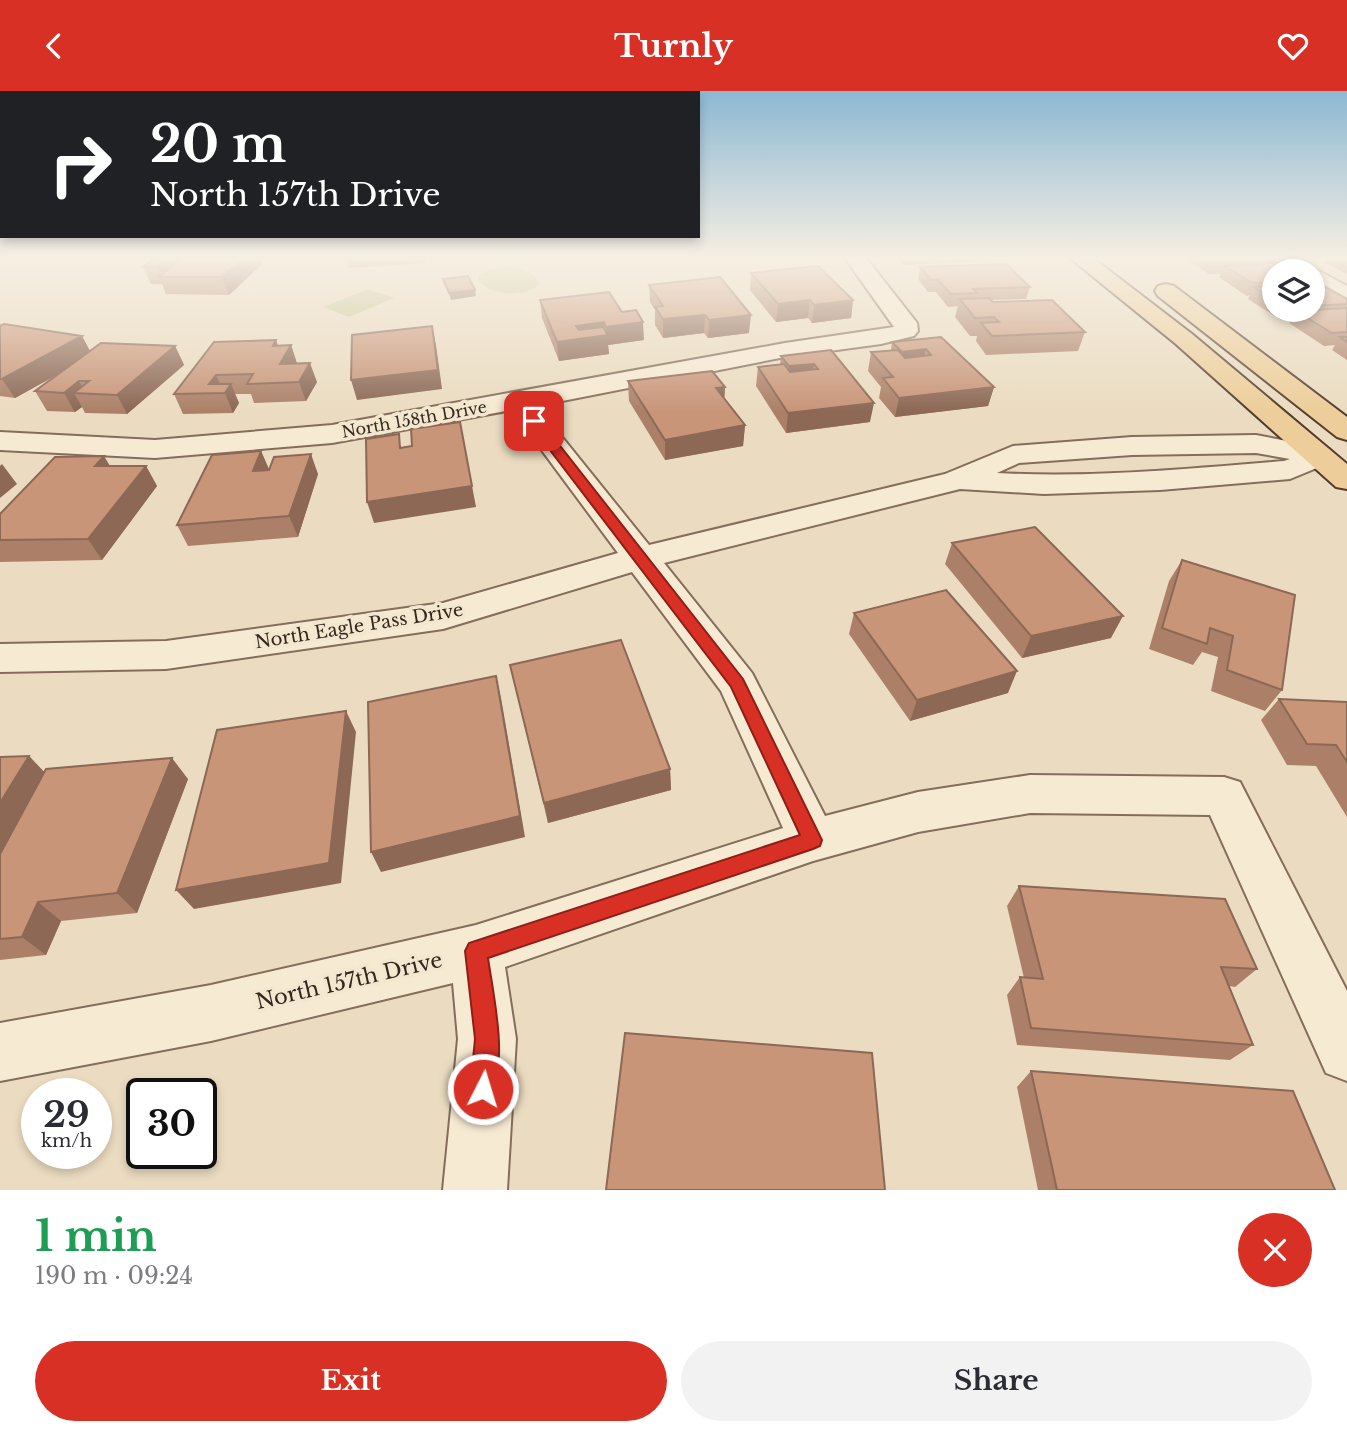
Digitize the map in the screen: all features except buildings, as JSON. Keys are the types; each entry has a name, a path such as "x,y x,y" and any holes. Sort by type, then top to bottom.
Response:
{"main road":[{"path":"1146,309 1347,480"},
{"path":"1189,309 1347,431"}],"street":[{"name":"North 158th Drive","path":"0,441 155,449 332,433 519,401 785,350 906,331 905,323 894,309"},
{"path":"519,401 737,684 813,840"},
{"name":"North Eagle Pass Drive","path":"0,658 166,655 443,616 640,558 955,481 1013,455 1110,448 1256,444 1319,455"},
{"path":"1110,448 1140,482"},
{"name":"North Eagle Pass Drive","path":"955,481 1044,485 1140,482 1290,470 1319,455"},
{"name":"North 157th Drive","path":"0,1052 211,1013 477,951 813,840 918,812 1030,794 1224,796 1347,1052"},
{"path":"474,1190 487,1039 477,951"}],"green space":[{"path":"329,309 367,309 349,317"}],"route":[{"path":"483,1089 487,1039 477,951 813,840 737,684 534,421"}]}
